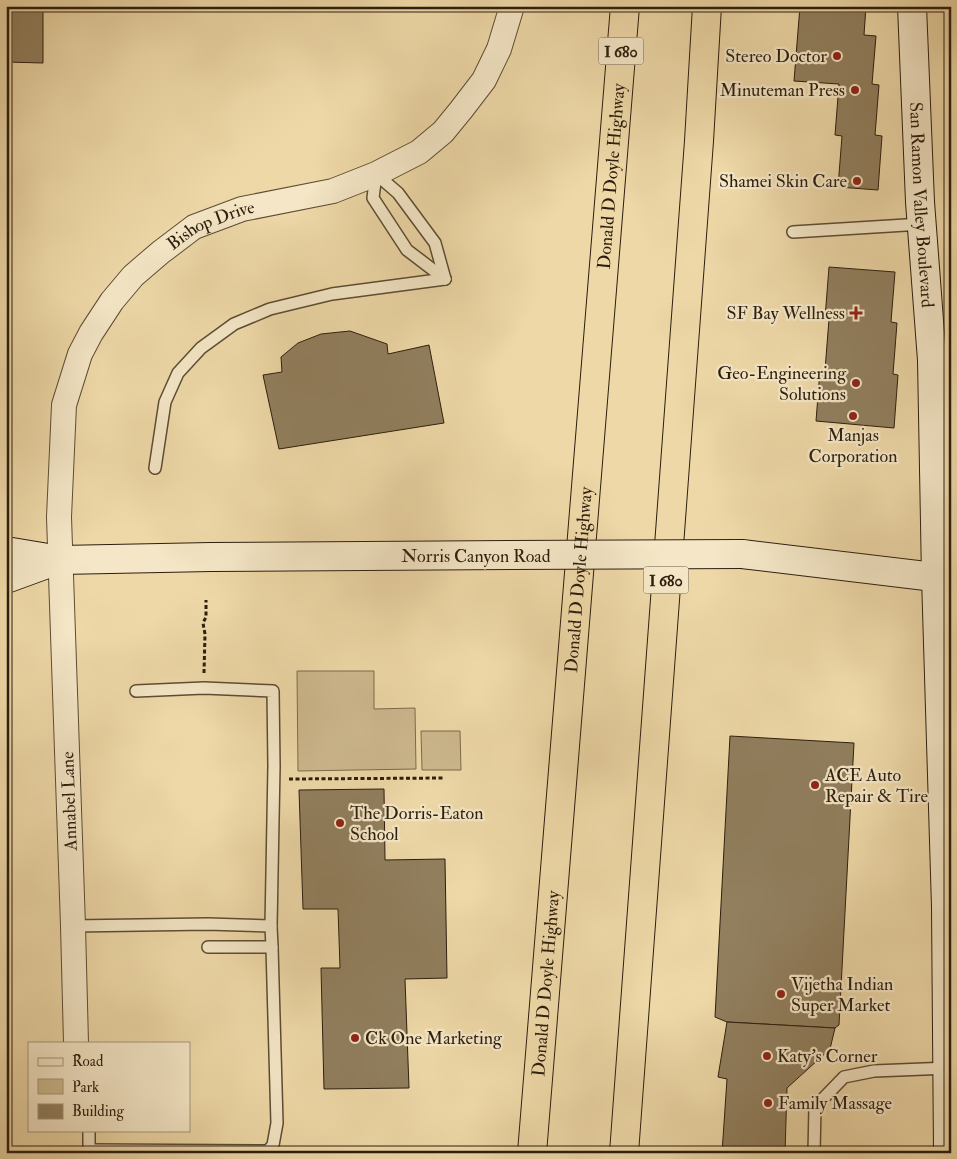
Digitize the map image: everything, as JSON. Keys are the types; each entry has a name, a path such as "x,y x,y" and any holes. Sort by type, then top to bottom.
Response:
{"highway":[{"name":"Donald D Doyle Highway","path":"532,1153 625,6"},
{"name":"I 680","path":"624,1153 707,6"}],"main road":[{"name":"San Ramon Valley Boulevard","path":"912,6 919,182 932,360 943,578 949,1068 948,1153"},
{"name":"Norris Canyon Road","path":"6,551 60,560 211,557 742,554 943,578"},
{"name":"Norris Canyon Road","path":"6,579 60,560"}],"street":[{"name":"Bishop Drive","path":"60,560 59,517 64,405 80,354 90,332 112,300 160,252 194,227 242,209 333,191 376,174 419,152 443,132 484,80 500,49 512,6"},
{"name":"Annabel Lane","path":"60,560 76,1042"}],"lane":[{"path":"376,174 398,193 435,243 445,279"},
{"path":"376,174 372,198 377,206 407,250 445,279"},
{"path":"793,232 922,224"},
{"path":"155,468 165,402 178,373 201,348 234,324 270,309 332,294 445,279"},
{"path":"90,1132 89,1152 268,1151 273,1145 277,1122 271,926 274,691 204,688 136,691"},
{"path":"73,926 208,924 271,926"},
{"path":"208,947 272,946"},
{"path":"814,1153 815,1107 844,1076 874,1071 949,1068"}],"path":[{"path":"204,688 206,600"},
{"path":"273,779 445,778"}],"green space":[{"path":"297,671 374,671 374,709 415,708 416,769 298,771"},
{"path":"421,731 460,731 461,770 422,770"}],"building":[{"path":"6,6 43,6 43,63 6,62"},
{"path":"800,6 866,6 864,35 876,36 872,84 879,85 875,135 882,136 878,190 838,187 842,136 835,135 839,84 794,81"},
{"path":"829,267 895,272 891,322 897,323 893,374 898,375 894,428 816,421 820,370 825,370 829,319 825,318"},
{"path":"350,331 387,344 388,354 429,345 444,423 279,449 263,375 282,372 281,357 298,343 321,334"},
{"path":"730,736 854,743 839,1025 835,1028 727,1022 715,1017"},
{"path":"384,789 385,860 445,859 447,978 405,979 409,1088 324,1089 321,968 340,968 338,909 303,909 299,790"},
{"path":"727,1022 835,1028 830,1049 787,1088 785,1153 722,1153 727,1079 718,1077"}],"place":[{"name":"Stereo Doctor","path":"837,56"},
{"name":"Minuteman Press","path":"855,90"},
{"name":"Shamei Skin Care","path":"857,181"},
{"name":"SF Bay Wellness","path":"856,313"},
{"name":"Geo-Engineering Solutions","path":"856,383"},
{"name":"Manjas Corporation","path":"853,416"},
{"name":"ACE Auto Repair & Tire","path":"815,785"},
{"name":"The Dorris-Eaton School","path":"340,823"},
{"name":"Vijetha Indian Super Market","path":"781,994"},
{"name":"Ck One Marketing","path":"355,1038"},
{"name":"Katy's Corner","path":"767,1056"},
{"name":"Family Massage","path":"768,1103"}]}
